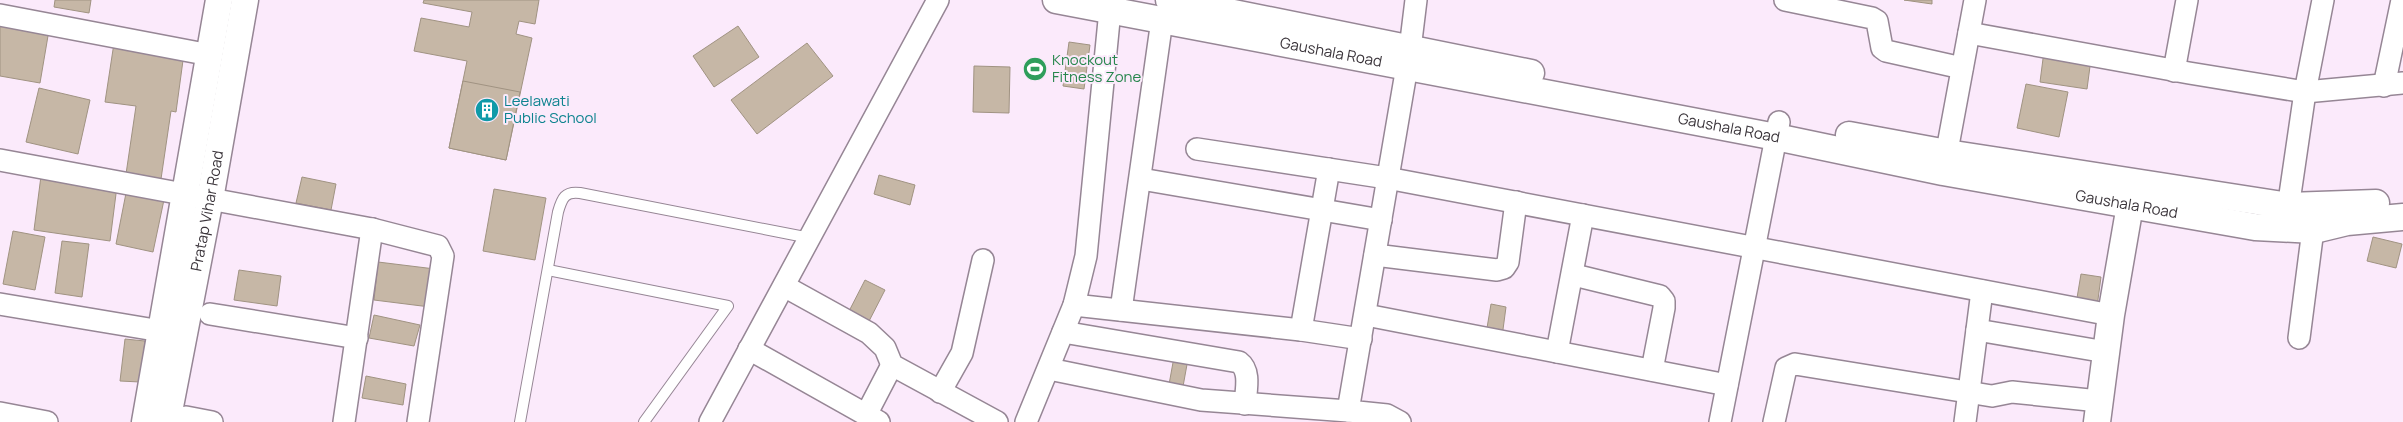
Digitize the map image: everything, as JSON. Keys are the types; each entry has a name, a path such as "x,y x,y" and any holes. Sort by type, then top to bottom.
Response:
{"street":[{"name":"Pratap Vihar Road","path":"145,422 219,0"},
{"name":"Pratap Vihar Road","path":"177,420 210,199 245,0"},
{"path":"713,421 938,0"},
{"name":"Gaushala Road","path":"1056,0 1110,10 1166,10 1945,163 2286,218 2314,230 2347,222 2403,217"},
{"path":"1348,411 1376,256 1416,0"},
{"path":"1785,0 1872,18 1877,21 1882,48 1886,51 1962,68"},
{"path":"1945,163 1975,0"},
{"path":"2174,71 2187,0"},
{"path":"2286,218 2305,92 2323,0"},
{"path":"1968,33 2174,71 2305,92 2394,84 2402,0"},
{"path":"1026,422 1074,305 1086,256 1110,10"},
{"path":"1120,310 1166,10"},
{"path":"0,14 210,55"},
{"path":"1720,422 1756,248 1778,129"},
{"path":"1197,149 1387,178 2111,316"},
{"path":"0,160 372,229 433,243 438,246 443,256 418,422"},
{"path":"1301,330 1329,169"},
{"path":"1141,179 1381,220"},
{"path":"1774,422 1786,368 1795,364 1992,396 2012,392 2098,412 2111,316 2132,193"},
{"path":"1376,256 1497,270 1504,268 1508,262 1516,202"},
{"name":"Gaushala Road","path":"2286,218 2316,205 2403,202"},
{"path":"2299,338 2316,205"},
{"path":"1558,352 1574,275 1583,215"},
{"path":"344,422 372,229"},
{"path":"940,392 962,353 983,260"},
{"path":"1574,275 1660,296 1664,301 1664,308 1652,370"},
{"path":"784,286 869,333 885,348 892,365 997,422"},
{"path":"1965,422 1982,291"},
{"path":"0,304 161,330"},
{"path":"1074,305 1301,330 1361,339"},
{"path":"210,314 357,338"},
{"path":"1366,315 1727,385"},
{"path":"1977,330 2106,352"},
{"path":"1063,332 1239,362 1245,366 1247,373 1245,404"},
{"path":"750,349 872,418 892,365"},
{"path":"1049,369 1149,391 1245,404 1387,414 1400,422"},
{"path":"0,413 46,422"},
{"path":"177,420 212,422"}],"lane":[{"path":"520,422 560,203 569,193 810,238"},
{"path":"548,270 728,306 644,422"}],"building":[{"path":"55,0 91,0 89,13 54,7"},
{"name":"Leelawati Public School","path":"424,0 539,0 535,24 519,21 516,34 532,38 506,160 449,148 467,61 414,51 421,18 469,27 472,12 423,3"},
{"path":"1904,0 1932,0 1932,4"},
{"path":"0,22 49,30 40,83 0,76"},
{"path":"738,26 759,57 714,87 693,56"},
{"path":"1069,42 1090,45 1084,89 1063,86"},
{"path":"114,43 184,53 176,112 171,111 161,179 126,174 136,106 105,102"},
{"path":"807,43 833,76 757,134 731,100"},
{"path":"2044,51 2091,59 2087,89 2040,82"},
{"path":"974,66 1010,67 1009,113 973,112"},
{"path":"463,81 520,92 506,160 449,148"},
{"path":"2026,84 2068,92 2059,137 2017,128"},
{"path":"39,88 90,100 78,154 26,142"},
{"path":"879,175 915,185 910,205 874,194"},
{"path":"41,176 117,186 110,241 34,230"},
{"path":"302,177 336,184 331,210 296,203"},
{"path":"127,188 165,195 153,252 116,244"},
{"path":"494,189 546,198 535,260 483,251"},
{"path":"13,231 45,237 35,290 3,284"},
{"path":"2373,237 2402,244 2396,268 2367,261"},
{"path":"62,241 89,244 82,297 55,293"},
{"path":"378,262 435,269 430,307 374,300"},
{"path":"239,270 281,276 277,306 234,300"},
{"path":"2081,274 2101,277 2097,307 2076,304"},
{"path":"865,280 885,290 866,327 846,317"},
{"path":"1491,304 1506,307 1502,337 1486,334"},
{"path":"374,315 420,325 414,346 369,338"},
{"path":"125,339 145,341 140,382 120,381"},
{"path":"1174,357 1188,359 1182,392 1168,390"},
{"path":"366,376 406,384 403,405 362,398"}],"place":[{"name":"Knockout Fitness Zone","path":"1035,69"},
{"name":"Leelawati Public School","path":"487,110"}]}
